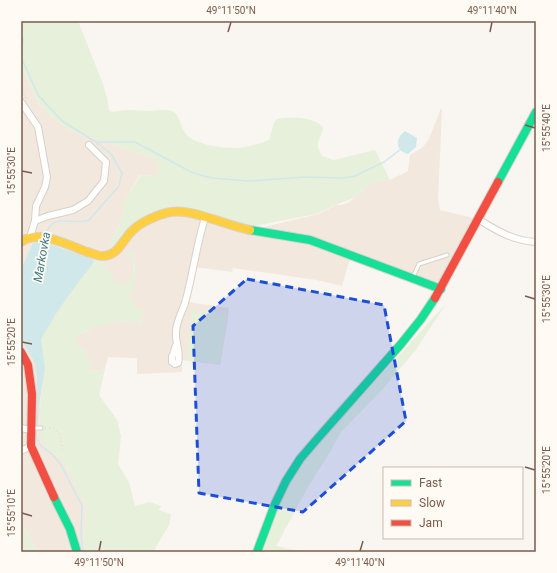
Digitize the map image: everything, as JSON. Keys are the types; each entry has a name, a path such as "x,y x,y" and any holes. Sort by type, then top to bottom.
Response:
{"street":[{"path":"21,102 38,127 47,177 45,187 36,206 30,237"},
{"path":"257,552 274,507 288,478 300,460 316,439 413,332 430,306 536,112"},
{"path":"34,221 79,207 88,201 104,181 106,162 88,145"},
{"path":"21,242 30,237 44,237 100,256 110,256 117,251 132,231 142,223 170,212 182,211 244,229 310,240 440,289"},
{"path":"176,345 177,327 185,304 205,218"},
{"path":"478,220 498,232 513,238 536,242"},
{"path":"21,352 28,365 30,379 32,428 31,446 60,511 70,529 77,552"},
{"path":"21,428 32,428"},
{"path":"21,451 31,446"}],"lane":[{"path":"413,278 419,264 447,255"},
{"path":"32,428 41,428"}],"path":[{"path":"41,428 52,428 60,435 63,453"}],"highlighted area":[{"path":"247,279 384,305 406,421 303,512 199,493 193,326"}],"shaded area":[{"path":"21,63 23,71 40,105 53,118 71,131 87,137 96,138 152,158 159,168 156,176 140,175 124,201 121,210 124,211 109,248 114,252 133,225 141,219 174,204 244,228 260,228 318,214 336,205 348,203 373,182 390,180 408,171 410,155 423,147 429,139 441,108 438,198 440,210 478,219 441,289 331,249 330,253 350,258 342,286 317,280 233,268 232,272 195,267 188,302 229,308 227,325 220,365 182,360 182,372 137,374 137,358 108,357 105,369 92,372 86,351 75,341 77,335 110,322 132,321 141,324 143,311 138,311 128,297 137,271 133,260 134,268 131,278 127,283 115,284 104,263 94,260 44,378 41,394 39,429 47,448 63,461 86,506 84,544 77,552 41,552 34,545 21,521"}],"green space":[{"path":"21,21 78,21 103,84 109,110 111,112 129,110 169,110 177,115 184,131 190,138 209,145 231,148 249,146 269,140 274,123 277,119 308,119 323,127 318,141 319,151 322,156 334,160 375,150 390,180 373,182 354,198 316,214 244,228 174,204 141,219 133,225 114,252 109,248 124,211 121,210 124,201 141,175 156,176 159,168 152,158 96,138 87,137 71,131 53,118 40,105 23,71 21,63"},
{"path":"125,253 134,253 137,271 132,295 128,297 138,310 143,311 141,324 116,322 92,328 91,330 81,333 75,341 86,351 92,372 105,369 99,395 117,420 121,436 118,464 129,482 135,506 149,502 162,506 158,510 171,514 169,525 153,552 77,552 84,544 86,506 63,461 47,448 39,434 41,394 45,369 41,342 43,334 57,312 92,265 94,260 104,263 115,283 127,283 133,274 134,264"},
{"path":"446,304 415,351 379,393 341,432 308,487 276,546 304,552 263,552 280,502 299,469 337,422"},
{"path":"192,310 227,314 220,364 186,361"},
{"path":"21,521 34,545 41,552 21,552"}],"water":[{"path":"405,131 417,138 416,147 408,154 401,150 398,144 399,137"},
{"path":"36,242 55,246 94,260 92,265 57,312 41,339 45,369 38,409 36,397 37,377 35,363 21,339 21,272 33,243"}],"waterway":[{"name":"Markovka","path":"21,36 23,39 21,57 38,95 62,121 96,142 111,154 122,173 119,186 89,220 76,222 58,221 49,227 46,234"},
{"path":"97,142 135,142 193,173 212,178 249,181 304,177 343,178 355,176 384,162 401,149"},
{"name":"Markovka","path":"38,407 36,438 41,446 52,454 61,465 82,506 81,536 83,552"}],"traffic: fast":[{"path":"498,182 536,112"},
{"path":"250,230 310,240 441,289"},
{"path":"257,552 275,504 286,481 300,459 401,344 421,319 435,298"},
{"path":"54,497 70,529 77,552"}],"traffic: slow":[{"path":"21,242 28,238 45,238 63,242 96,255 108,255 120,247 136,227 150,219 179,211 199,215 250,230"}],"traffic: jam":[{"path":"435,298 498,182"},
{"path":"21,352 28,365 32,394 31,446 54,497"}]}
